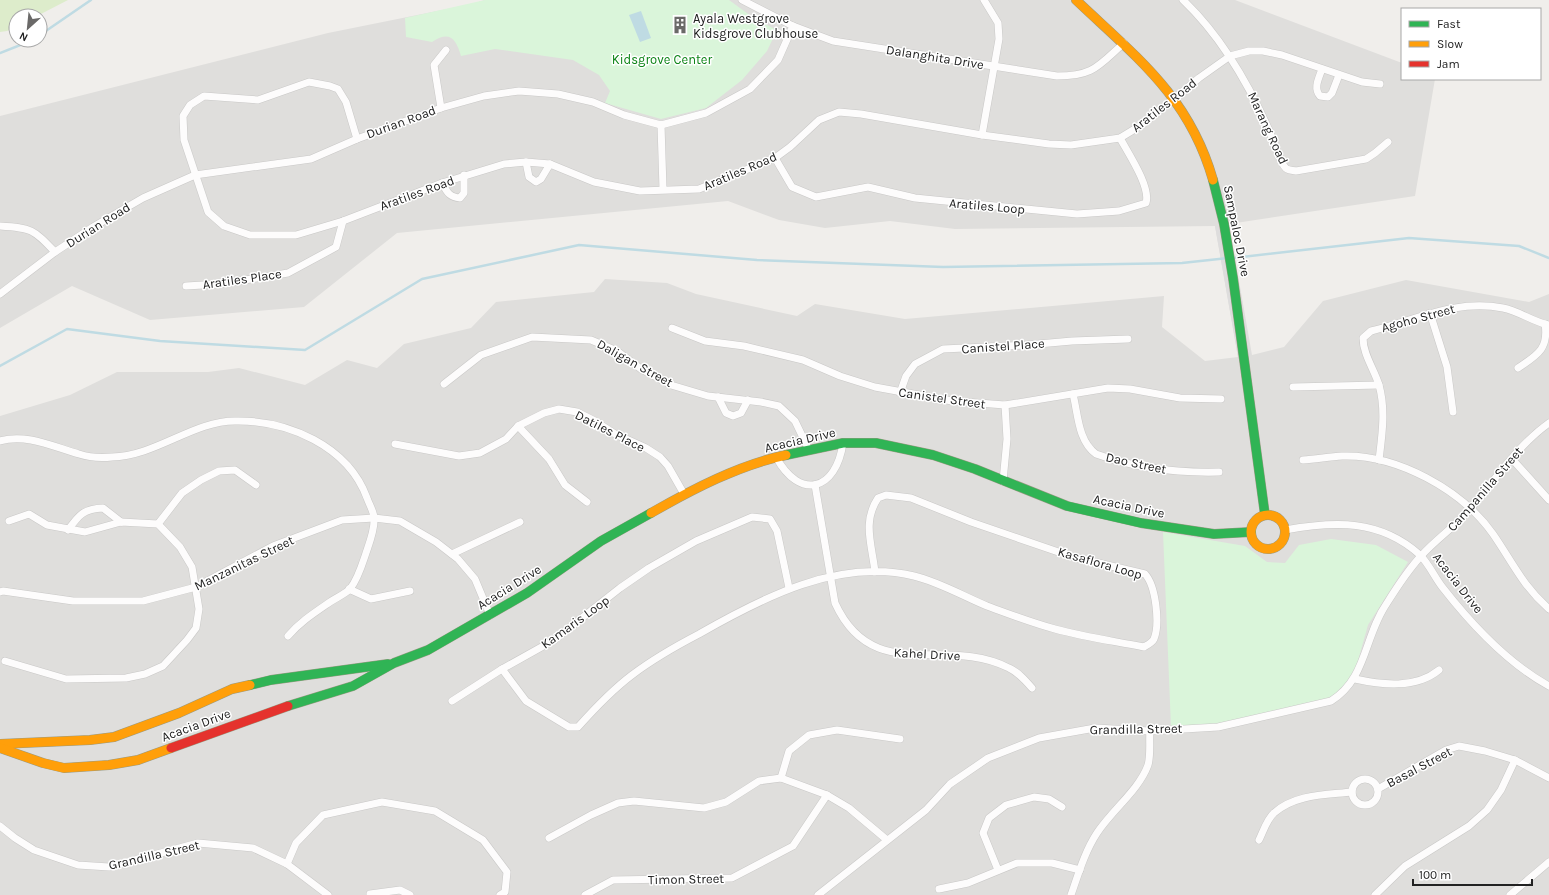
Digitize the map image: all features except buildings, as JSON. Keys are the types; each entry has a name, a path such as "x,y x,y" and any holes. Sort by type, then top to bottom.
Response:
{"street":[{"name":"Dalanghita Drive","path":"742,0 793,26 833,41 1058,76 1077,76 1093,70 1124,43"},
{"path":"982,135 999,39 998,23 984,0"},
{"name":"Sampaloc Drive","path":"1076,0 1124,43 1174,98 1196,136 1205,156 1217,189 1226,230 1244,352 1265,515"},
{"name":"Marang Road","path":"1183,0 1194,10 1230,56 1258,104 1283,165 1288,170 1296,171 1366,158 1375,154 1388,142"},
{"name":"Durian Road","path":"0,294 55,252 143,198 195,175 311,159 357,139 441,108 484,96 519,91 550,94 593,102 624,115 661,124 706,113 750,89 778,60 793,26"},
{"path":"441,108 434,65 446,50"},
{"name":"Aratiles Road","path":"357,139 346,102 338,89 309,82 258,100 204,96 190,105 183,116 184,140 208,212 224,226 250,235 296,235 343,221 464,175 504,164 526,162 550,164 594,182 640,191 663,189 699,189 775,158 790,147 819,120 839,112 1048,144 1071,145 1120,138 1143,124 1174,98 1230,56 1249,51 1263,51 1282,55 1362,82 1380,84"},
{"path":"1322,69 1316,88 1317,93 1320,96 1328,97 1332,93 1339,75"},
{"path":"661,124 663,189"},
{"name":"Aratiles Loop","path":"775,158 792,187 816,197 868,187 915,198 964,204 1077,214 1104,213 1140,206 1146,203 1148,196 1145,185 1120,138"},
{"path":"526,162 529,177 535,182 542,179 550,164"},
{"path":"442,183 448,194 453,198 460,198 464,193 464,175"},
{"name":"Aratiles Place","path":"186,286 220,284 288,273 336,247 343,221"},
{"path":"0,226 29,229 38,234 55,252"},
{"name":"Agoho Street","path":"1379,460 1383,408 1379,385 1363,346 1363,338 1372,331 1453,307 1488,306 1504,308 1547,325"},
{"path":"1430,313 1447,367 1453,412"},
{"path":"1518,368 1537,355 1545,344 1547,325"},
{"name":"Canistel Street","path":"672,328 705,341 784,354 803,360 840,376 900,393 952,401 1005,405 1108,388 1130,389 1180,398 1221,399"},
{"name":"Daligan Street","path":"444,384 481,355 532,337 560,337 591,340 617,351 641,369 671,384 718,397 748,400 779,406 795,421 809,450"},
{"name":"Canistel Place","path":"900,393 906,376 915,364 943,350 1027,346 1072,340 1128,339"},
{"path":"1293,387 1379,385"},
{"name":"Dao Street","path":"1073,394 1084,441 1088,448 1096,454 1150,467 1192,473 1219,472"},
{"path":"718,397 726,413 733,416 741,413 748,400"},
{"path":"1003,481 1007,439 1005,405"},
{"name":"Datiles Place","path":"395,444 459,456 480,452 506,439 518,426 544,413 559,409 577,412 595,421 615,434 646,448 660,457 668,466 684,494"},
{"path":"0,441 11,438 43,443 81,455 112,457 149,451 210,424 235,421 273,425 306,436 332,451 354,474 363,488 374,518 369,544 358,574 349,589 301,621 288,636"},
{"name":"Campanilla Street","path":"1421,556 1470,509 1532,434 1549,423"},
{"path":"518,426 549,459 565,485 587,502"},
{"path":"776,457 784,471 792,480 815,485 826,480 833,473 840,460 843,443"},
{"name":"Acacia Drive","path":"0,748 43,763 64,768 109,765 138,760 278,709 353,686 394,663 428,650 490,615 527,593 601,540 684,494 751,465 776,457 843,443 876,443 933,455 975,469 1067,506 1141,523 1214,534 1252,532"},
{"path":"1303,460 1344,456 1379,460 1409,469 1434,483 1470,509 1493,534 1524,584 1549,609"},
{"path":"1512,459 1549,500"},
{"path":"158,524 182,493 201,480 219,471 235,470 256,485"},
{"name":"Kahel Drive","path":"815,485 829,578 835,603 841,617 853,631 866,642 896,654 943,654 986,660 1010,668 1018,673 1032,688"},
{"name":"Kasaflora Loop","path":"829,578 867,571 875,572 914,576 987,606 1054,629 1144,647 1153,641 1156,630 1155,596 1150,580 1145,574 1073,557 971,522 911,498 886,495 878,498 870,510 868,523 875,572"},
{"path":"68,530 80,515 90,508 103,508 121,522"},
{"path":"5,661 66,679 126,678 145,674 163,666 187,640 196,628 199,609 192,566 180,547 158,524 121,522 85,532 47,525 29,514 9,521"},
{"path":"1265,515 1278,518 1285,530 1284,538 1278,546 1267,548 1261,547 1255,541 1252,532 1255,522 1265,515"},
{"name":"Kamaris Loop","path":"502,669 554,640 649,568 696,541 752,517 770,519 777,531 789,588"},
{"name":"Manzanitas Street","path":"1,590 73,601 143,601 196,587 273,546 342,520 374,518 400,521 436,542 452,554 475,579 490,615"},
{"path":"452,554 520,522"},
{"name":"Acacia Drive","path":"1285,530 1330,523 1355,525 1380,531 1402,543 1421,556 1443,588 1501,652 1532,677 1549,686"},
{"name":"Grandilla Street","path":"818,895 926,810 950,784 988,758 1039,738 1095,728 1150,731 1218,727 1331,701 1343,694 1355,679 1373,625 1386,603 1421,556"},
{"path":"452,701 502,669 526,701 569,727 578,727 603,699 632,674 661,655 729,617 789,588 829,578"},
{"path":"349,589 371,599 410,591"},
{"name":"Acacia Drive","path":"0,744 90,740 114,737 179,713 232,689 270,680 394,663"},
{"path":"1355,679 1394,685 1427,678 1440,670"},
{"path":"781,778 789,750 809,735 837,730 900,739"},
{"path":"1071,895 1096,834 1117,806 1137,785 1148,764 1150,731"},
{"name":"Basal Street","path":"1378,789 1446,750 1459,746 1485,751 1515,760 1549,778"},
{"path":"1375,895 1405,866 1469,826 1487,810 1501,790 1515,760"},
{"path":"549,838 591,815 618,803 634,801 704,808 726,802 759,781 781,778 827,795 849,808 887,840"},
{"name":"Basal Street","path":"1363,779 1372,780 1378,789 1377,798 1374,802 1367,805 1358,803 1352,792 1356,782 1363,779"},
{"path":"1259,840 1273,813 1282,808 1304,798 1352,792"},
{"name":"Timon Street","path":"585,895 613,880 732,878 793,846 827,795"},
{"path":"998,870 983,833 988,818 1006,805 1034,797 1049,799 1062,806"},
{"path":"287,864 296,843 323,815 382,802 435,811 483,840 507,872 505,892 500,895"},
{"name":"Grandilla Street","path":"0,828 34,850 78,865 109,867 198,843 253,848 287,864 328,895"},
{"path":"1510,895 1549,862"},
{"path":"939,889 968,884 1017,863 1052,863 1080,870"},
{"path":"370,894 400,890 410,895"}],"shaded area":[{"path":"485,0 1235,0 1401,63 1401,80 1435,80 1415,196 1229,224 1252,355 1284,347 1323,301 1406,280 1529,302 1549,294 1549,895 0,895 0,416 70,395 117,372 208,372 239,368 305,385 347,360 377,368 404,344 471,328 496,302 594,292 605,279 667,283 696,294 797,316 815,304 905,319 1164,296 1162,327 1205,361 1238,357 1215,226 955,229 890,221 825,228 779,220 728,201 397,233 304,307 150,320 72,286 0,328 0,116 328,33 472,4"}],"green space":[{"path":"0,0 68,0 48,10 48,8 8,8 8,31 0,32"},
{"name":"Kidsgrove Center","path":"485,0 729,0 755,19 777,30 767,51 742,80 706,108 661,119 605,103 610,91 599,75 573,60 495,49 461,56 457,45 451,38 438,38 432,42 406,37 405,18"},
{"path":"1163,532 1245,546 1267,562 1285,563 1299,545 1331,539 1376,545 1408,562 1368,625 1353,678 1329,699 1218,724 1171,727"}],"water":[{"path":"641,11 651,38 640,42 629,15"}],"pier":[{"path":"1229,224 1251,355 1238,357 1215,226"}],"waterway":[{"path":"48,30 91,0"},
{"path":"0,53 13,48"},
{"path":"1233,258 1409,238 1519,246 1549,258"},
{"path":"0,366 67,329 160,341 305,350 422,279 579,245 757,260 943,267 1182,263 1228,258"}],"traffic: fast":[{"path":"1213,180 1224,224 1233,278 1265,515"},
{"path":"786,455 843,443 876,443 933,455 975,469 1067,506 1141,523 1214,534 1251,532"},
{"path":"288,706 353,686 394,663 428,650 527,593 601,541 651,513"},
{"path":"250,685 271,680 388,664"}],"traffic: slow":[{"path":"1076,0 1139,60 1175,101 1190,124 1203,150 1213,180"},
{"path":"651,513 683,495 734,471 768,459 786,455"},
{"path":"1268,515 1280,520 1285,532 1280,544 1268,549 1256,544 1251,532 1256,520 1268,515"},
{"path":"0,744 90,740 114,737 179,713 232,689 250,685"},
{"path":"0,748 43,763 64,768 109,765 138,760 171,748"}],"traffic: jam":[{"path":"171,748 288,706"}],"place":[{"name":"Ayala Westgrove Kidsgrove Clubhouse","path":"680,25"}]}
